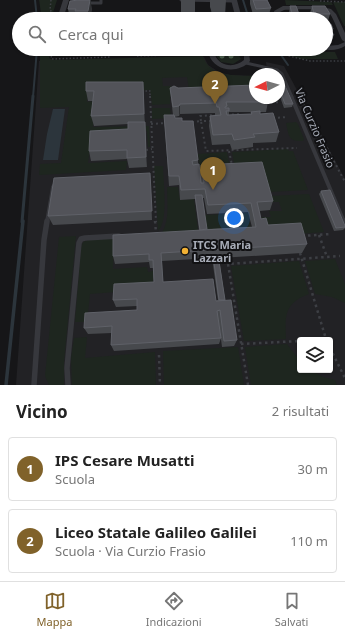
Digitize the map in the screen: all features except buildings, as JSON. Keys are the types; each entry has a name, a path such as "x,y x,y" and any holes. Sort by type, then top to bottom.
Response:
{"street":[{"path":"234,0 237,12"},
{"path":"62,12 65,2"},
{"path":"277,12 283,8 324,8 332,12"},
{"path":"333,14 345,40"},
{"path":"333,47 339,47 345,44"},
{"name":"Via Curzio Frasio","path":"212,56 220,65 234,67 246,63"},
{"path":"246,63 248,56"}],"lane":[{"path":"79,4 101,3 102,0"},
{"path":"181,0 234,0"},
{"path":"65,2 72,4"},
{"name":"Via Curzio Frasio","path":"246,63 274,69 281,73 345,224"},
{"path":"34,385 44,240 53,187 56,182 61,180"},
{"path":"68,385 67,368 80,243 82,239 89,238 114,236 126,237"}],"path":[{"path":"50,0 50,10 52,12"},
{"path":"309,0 345,2"},
{"path":"288,56 304,61 345,61"},
{"path":"136,92 150,91 156,236"},
{"path":"225,115 239,114 240,119"},
{"path":"215,115 200,116 206,151 297,148"},
{"path":"271,118 287,117"},
{"path":"186,122 215,120"},
{"path":"151,124 172,123"},
{"path":"146,150 152,149"},
{"path":"229,151 232,166"},
{"path":"298,236 331,234"},
{"path":"319,235 327,257"},
{"path":"300,253 325,337"},
{"path":"248,385 228,264 340,256"},
{"path":"241,344 297,341"},
{"path":"333,354 345,378"},
{"path":"159,355 160,385"}],"shaded area":[{"path":"39,0 57,0 53,12 41,12"},
{"path":"285,0 331,2 333,5 286,5"},
{"path":"333,2 345,2 345,26 344,26"},
{"path":"333,52 335,52 338,59 302,59 290,56 333,56"},
{"path":"40,56 50,56 49,58 53,60 203,56 206,63 218,72 232,75 249,76 249,92 189,90 187,77 162,78 163,86 171,86 172,95 170,97 170,104 152,105 150,90 88,92 87,102 95,101 93,127 149,126 150,147 148,147 147,131 127,132 91,141 88,163 127,161 126,170 39,175 40,164 61,163 69,107 40,108"},
{"path":"216,56 239,56 241,59 233,64 221,62"},
{"path":"204,57 208,65 219,72 230,75 249,76 249,104 285,104 285,68 266,68 266,62 284,66 345,179 345,385 16,385 39,61"},
{"path":"152,108 170,108 171,118 152,119"},
{"path":"53,109 65,109 58,160 43,160 47,134"},
{"path":"296,122 304,139 303,141 295,141 290,138 286,123"},
{"path":"288,149 289,151 293,151 308,190 269,192 236,173 232,152"},
{"path":"227,152 231,173 201,174 198,154"},
{"path":"154,166 163,166 164,210 161,226 158,231"},
{"path":"167,187 178,187 180,200 194,199 199,238 162,233 165,228 167,216"},
{"path":"309,194 324,232 298,234 266,232 262,217 271,217 269,211 282,211 279,202 272,202 271,196"},
{"path":"248,213 252,235 208,237 205,215"},
{"path":"76,236 64,362 64,385 49,385 45,376 59,237"},
{"path":"114,238 113,269 147,267 148,272 153,271 153,289 90,294 87,322 75,322 81,248 83,242 88,240"},
{"path":"335,259 345,284 345,303 332,297 315,294 305,261"},
{"path":"299,261 309,294 290,306 286,317 286,339 244,341 231,266"},
{"path":"87,337 85,358 155,352 156,385 72,385 71,358 74,338"},
{"path":"287,344 297,357 297,373 316,373 323,377 335,380 337,385 251,385 245,347"},
{"path":"238,347 244,385 164,385 163,351"}],"waterway":[{"path":"35,0 36,12"},
{"path":"243,0 247,12"},
{"path":"33,97 36,56"},
{"path":"282,56 288,65"},
{"path":"22,222 33,96"},
{"path":"6,385 23,221"}],"place":[{"name":"Liceo Statale Galileo Galilei","path":"215,104"},
{"name":"IPS Cesare Musatti","path":"213,190"},
{"name":"ITCS Maria Lazzari","path":"185,251"}]}
